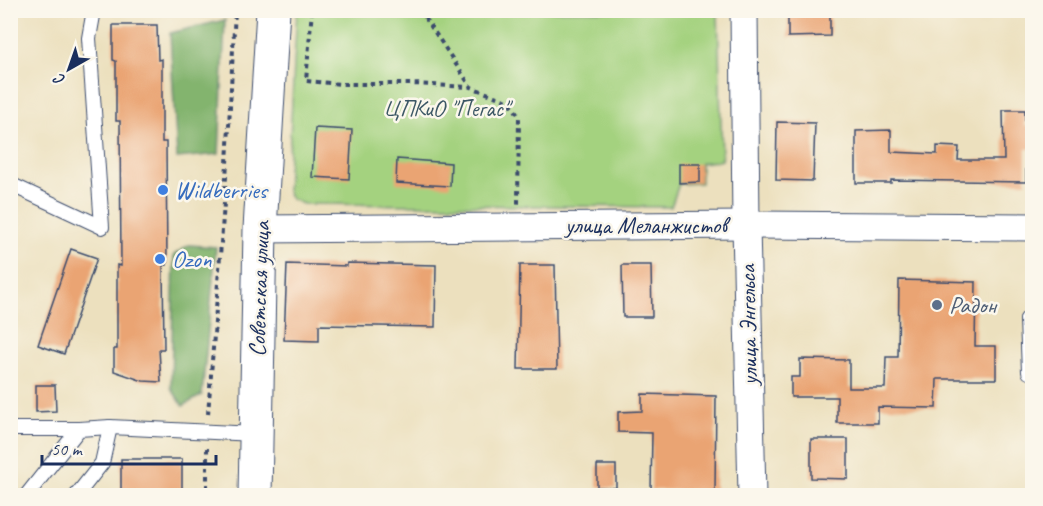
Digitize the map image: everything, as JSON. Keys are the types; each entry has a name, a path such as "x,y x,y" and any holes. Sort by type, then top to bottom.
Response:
{"main road":[{"name":"Советская улица","path":"255,495 260,229 273,10"}],"street":[{"name":"улица Энгельса","path":"744,10 752,495"},
{"name":"улица Меланжистов","path":"260,229 746,225 1032,227"}],"lane":[{"path":"10,184 102,227 89,38 94,10"},
{"path":"1029,372 1027,319 1032,319"},
{"path":"75,495 102,463 110,427"},
{"path":"10,429 110,427 255,434"},
{"path":"26,495 79,429"}],"path":[{"path":"207,495 207,431 227,164 234,10"},
{"path":"312,10 306,81 471,87 510,102 519,116 518,226"},
{"path":"420,10 471,87"}],"green space":[{"name":"ЦПКиО \"Пегас\"","path":"297,11 718,11 722,160 701,163 701,183 679,184 671,207 303,204 291,199 287,191"},
{"path":"225,20 219,154 177,158 170,33"},
{"path":"189,245 216,247 202,395 183,406 171,388 174,255"}],"building":[{"path":"788,10 830,10 830,36 788,37"},
{"path":"113,25 157,25 158,60 162,59 162,142 166,142 167,265 163,265 164,349 159,349 161,382 143,381 114,371 114,349 117,349 117,265 121,266 120,121 116,121 116,61 113,60"},
{"path":"1003,110 1025,110 1025,126 1032,126 1032,149 1026,149 1026,182 891,180 891,183 856,183 856,131 891,130 891,152 937,154 937,146 959,147 958,160 1004,160"},
{"path":"777,122 815,123 813,181 776,180"},
{"path":"315,128 352,130 349,179 312,177"},
{"path":"397,159 451,163 450,186 396,183"},
{"path":"679,164 700,164 700,182 679,183"},
{"path":"71,249 97,258 64,354 38,345"},
{"path":"347,263 436,265 435,327 319,325 319,341 284,340 287,264 347,266"},
{"path":"520,265 555,265 557,369 518,369"},
{"path":"622,265 651,265 652,317 623,317"},
{"path":"899,280 976,282 975,346 996,346 996,379 937,379 936,408 878,407 878,423 837,423 837,397 791,397 791,377 800,377 800,359 849,360 849,388 885,388 886,357 898,357"},
{"path":"36,385 55,385 56,411 36,412"},
{"path":"642,394 716,396 715,491 651,490 652,433 618,432 618,412 642,411"},
{"path":"811,439 848,439 848,479 811,478"},
{"path":"121,459 182,459 182,495 127,495 127,493 121,493"},
{"path":"597,465 616,465 616,488 597,487"}],"place":[{"name":"Wildberries","path":"163,190"},
{"name":"Ozon","path":"160,259"},
{"name":"Радон","path":"937,305"}]}
